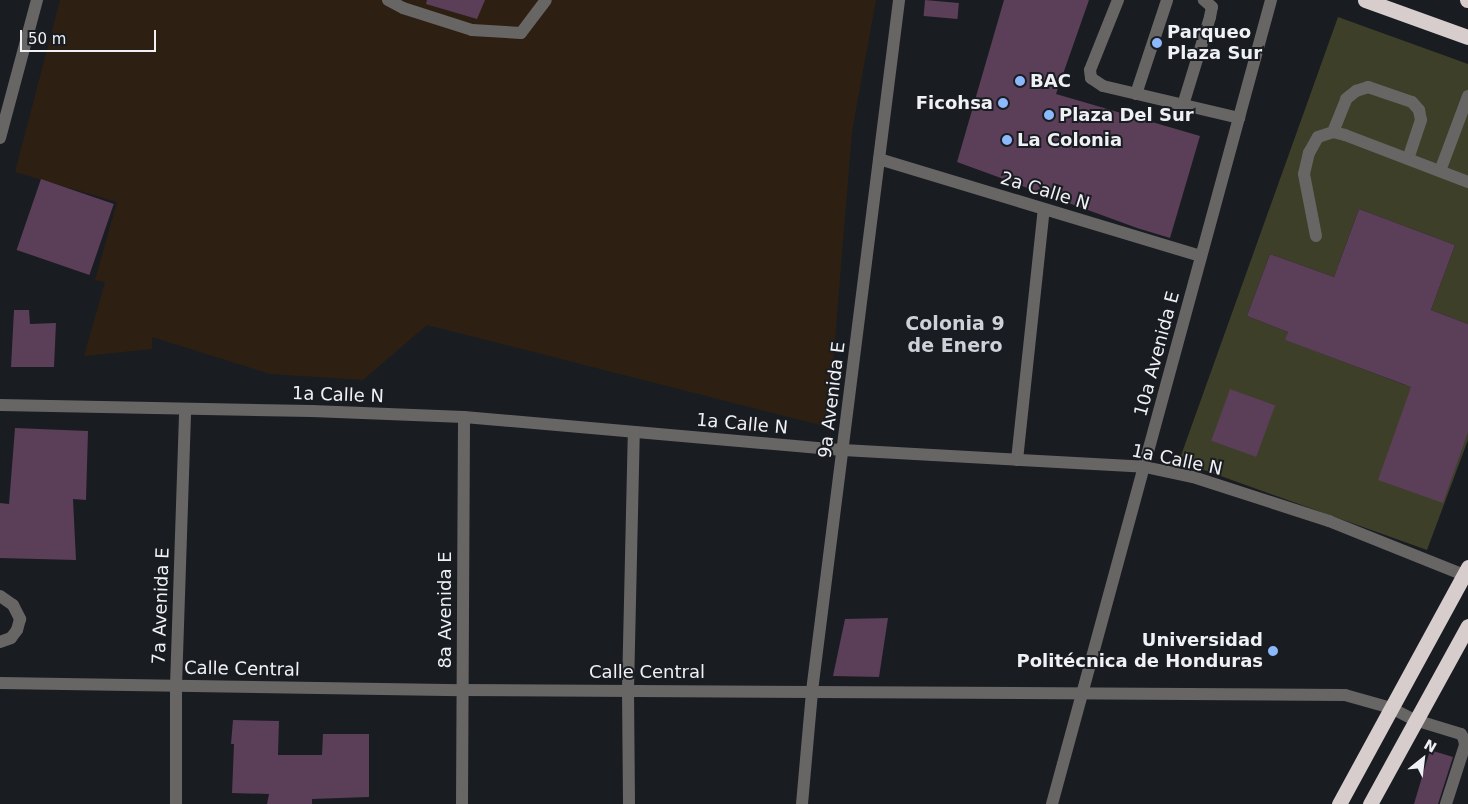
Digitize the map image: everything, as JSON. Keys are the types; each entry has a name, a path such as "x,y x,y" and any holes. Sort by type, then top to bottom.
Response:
{"highway":[{"path":"1365,0 1468,37"},
{"path":"1339,804 1466,571"},
{"path":"1373,803 1415,720 1468,626"}],"street":[{"path":"0,138 3,110 37,0"},
{"path":"388,0 403,8 472,30 521,33 546,0"},
{"name":"9a Avenida E","path":"802,804 812,691 899,0"},
{"path":"1118,0 1090,70 1091,78 1103,86 1239,118"},
{"path":"1136,94 1167,0"},
{"path":"1183,105 1210,17 1212,7 1204,0"},
{"name":"10a Avenida E","path":"1052,804 1271,0"},
{"path":"1333,132 1346,99 1356,91 1368,87 1412,102 1419,110 1421,120 1408,159"},
{"path":"1440,171 1468,96"},
{"path":"1316,236 1304,174 1309,154 1318,137 1333,132 1468,182"},
{"name":"2a Calle N","path":"879,158 1201,256"},
{"path":"1017,460 1044,208"},
{"name":"1a Calle N","path":"0,404 312,411 464,417 843,450 1145,467 1193,477 1329,521 1466,571"},
{"name":"7a Avenida E","path":"176,804 176,686 185,409"},
{"name":"8a Avenida E","path":"462,804 464,417"},
{"path":"629,804 628,689 634,432"},
{"path":"0,596 13,605 20,619 10,638 0,642"},
{"name":"Calle Central","path":"0,683 462,690 628,689 1345,695 1391,708 1415,720 1461,734 1464,739 1464,746 1446,804"}],"shaded area":[{"path":"60,0 876,0 852,131 828,427 427,325 363,380 270,374 152,337 152,349 84,356 105,282 95,280 117,202 15,172"}],"green space":[{"path":"1338,17 1468,64 1468,324 1431,310 1455,245 1359,209 1334,277 1270,254 1247,316 1288,332 1286,340 1405,385 1468,394 1468,440 1427,550 1179,461"}],"building":[{"path":"427,0 485,0 477,19 426,4"},
{"path":"925,0 959,3 957,19 924,16"},
{"name":"Plaza Del Sur","path":"1004,0 1089,0 1056,94 1200,136 1170,238 1137,228 957,162"},
{"path":"41,179 114,204 89,275 17,250"},
{"path":"1359,209 1455,245 1431,310 1468,324 1468,432 1443,503 1378,480 1411,387 1285,340 1288,332 1247,316 1270,254 1334,277"},
{"path":"14,310 29,310 30,324 56,323 54,367 11,367"},
{"path":"1230,389 1275,405 1256,457 1211,441"},
{"path":"15,428 88,431 86,500 73,499 76,560 0,558 0,503 9,504"},
{"path":"888,618 879,677 833,676 845,619"},
{"path":"233,720 279,721 278,755 322,755 323,734 369,734 369,797 312,799 312,804 267,804 269,794 232,793 234,744 231,744"},
{"path":"1430,750 1453,757 1438,804 1414,804"}],"place":[{"name":"Parqueo Plaza Sur","path":"1157,43"},
{"name":"BAC","path":"1020,81"},
{"name":"Ficohsa","path":"1003,103"},
{"name":"Plaza Del Sur","path":"1049,115"},
{"name":"La Colonia","path":"1007,140"},
{"name":"Universidad Politécnica de Honduras","path":"1273,651"}],"district":[{"name":"Colonia 9 de Enero","path":"955,335"}]}
